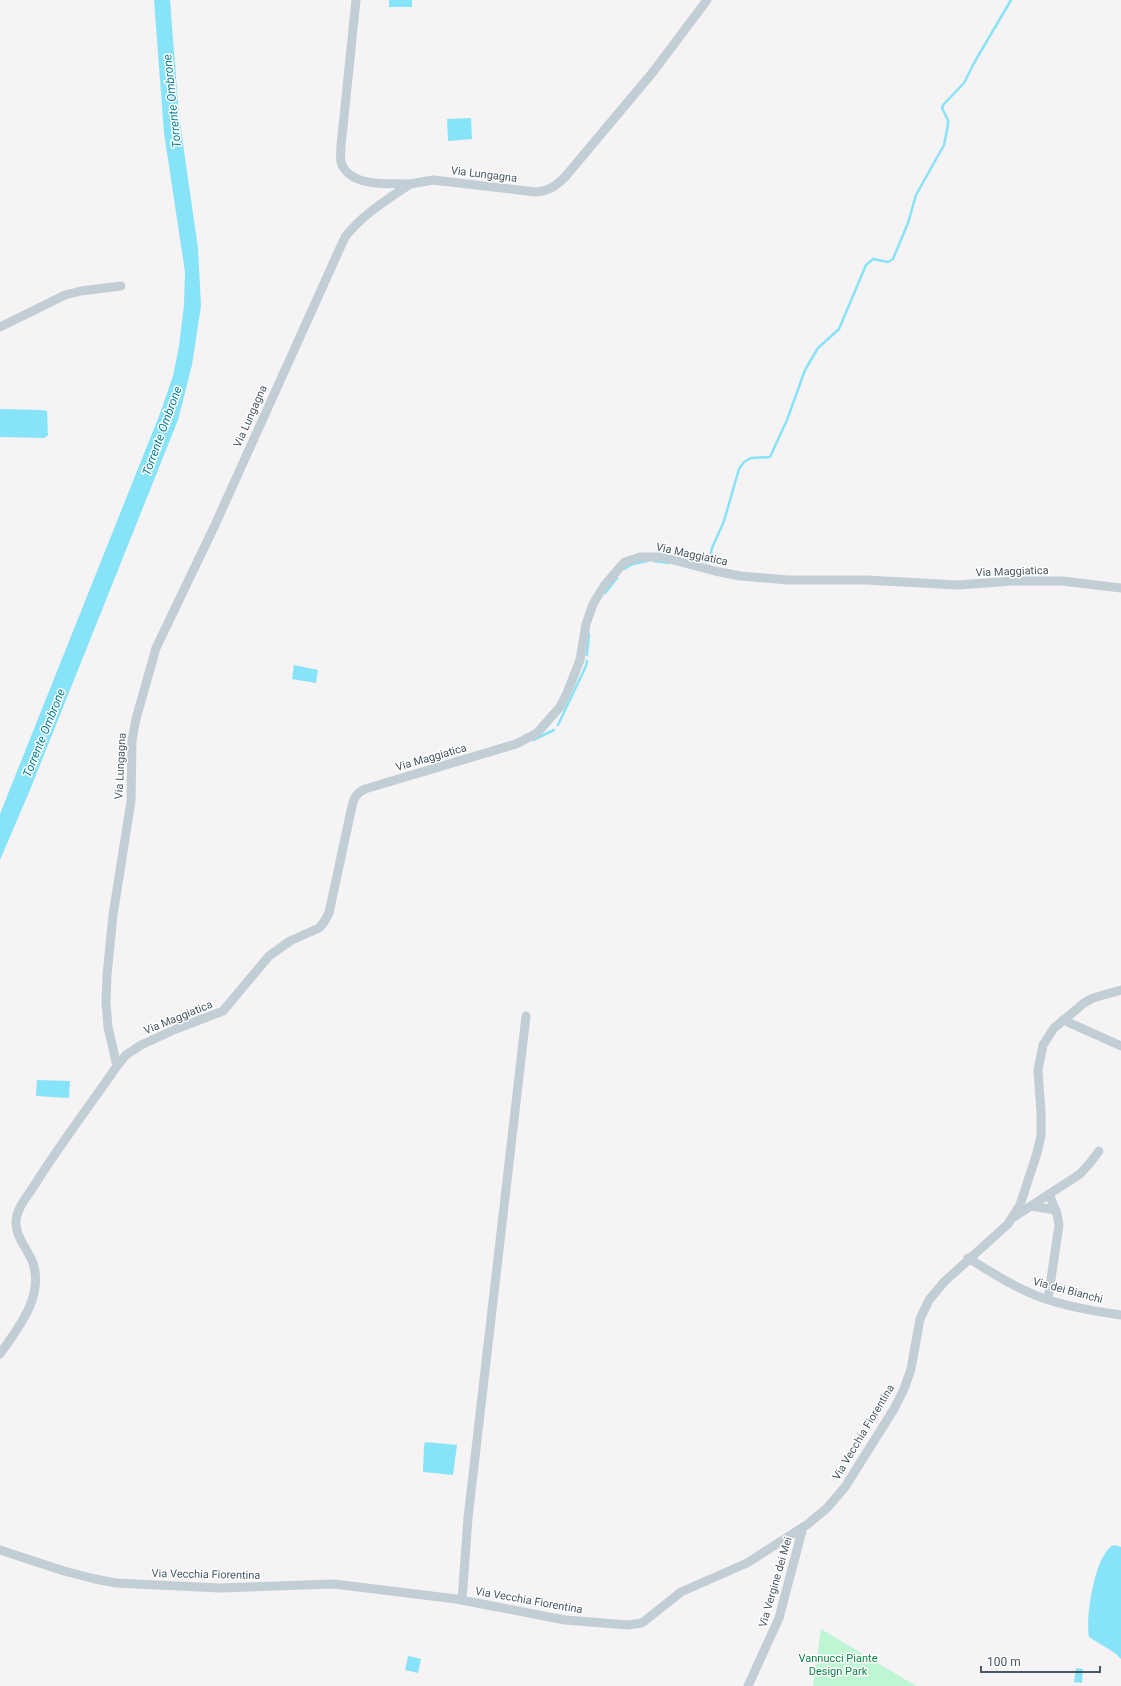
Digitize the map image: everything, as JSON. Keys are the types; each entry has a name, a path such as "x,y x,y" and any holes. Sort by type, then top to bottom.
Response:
{"street":[{"path":"356,0 341,146 341,162 349,175 361,181 410,184"},
{"name":"Via Lungagna","path":"117,1066 108,1026 106,1002 107,975 113,915 131,801 132,740 136,719 156,648 215,525 345,237 360,220 374,208 410,184 433,180 529,192 551,189 565,177 652,72 706,0"},
{"path":"0,327 65,295 81,291 121,286"},
{"name":"Via Maggiatica","path":"0,1354 26,1318 32,1300 35,1282 33,1263 18,1233 16,1224 18,1212 117,1066 126,1055 141,1045 176,1029 223,1011 269,956 290,941 322,925 327,918 330,909 354,798 360,792 509,746 537,733 556,712 567,693 580,660 586,624 593,604 604,586 625,562 640,557 662,557 735,575 788,580 866,580 958,585 1062,581 1121,588"},
{"name":"Via Vecchia Fiorentina","path":"0,1550 70,1573 116,1583 220,1588 334,1584 462,1600 565,1620 638,1625 648,1620 680,1592 748,1563 803,1528 827,1508 855,1473 894,1409 908,1380 923,1310 944,1282 968,1258 1002,1230 1012,1219 1025,1192 1039,1146 1041,1126 1038,1070 1043,1045 1049,1035 1063,1020 1088,1000 1121,990"},
{"path":"462,1600 468,1518 526,1016"},
{"path":"1063,1020 1121,1046"},
{"path":"1012,1219 1084,1170 1099,1151"},
{"path":"1048,1299 1059,1225 1056,1210 1049,1194"},
{"path":"1031,1206 1056,1210"},
{"name":"Via dei Bianchi","path":"968,1258 1029,1293 1048,1299 1121,1316"},
{"name":"Via Vergine dei Mei","path":"748,1686 778,1618 803,1528"}],"green space":[{"name":"Vannucci Piante Design Park","path":"821,1629 916,1686 813,1686"}],"water":[{"name":"Torrente Ombrone","path":"154,0 170,0 179,116 198,248 201,306 192,365 178,420 30,790 0,860 0,814 159,416 173,376 179,346 184,305 185,272 164,133"},
{"path":"389,0 412,0 412,7 389,7"},
{"path":"471,118 472,139 448,141 447,119"},
{"path":"0,409 47,411 48,435 44,438 0,437"},
{"path":"294,665 318,670 316,683 292,679"},
{"path":"37,1080 70,1081 69,1098 36,1096"},
{"path":"425,1442 457,1445 453,1475 423,1472"},
{"path":"1114,1545 1121,1547 1121,1659 1115,1653 1089,1637 1088,1628 1090,1602 1097,1572 1107,1550"},
{"path":"408,1656 421,1659 418,1673 405,1670"},
{"path":"1076,1668 1083,1669 1082,1683 1074,1682"}],"waterway":[{"path":"706,562 710,558 712,548 724,521 739,469 744,462 751,458 770,457 787,420 805,370 818,348 839,329 866,265 873,259 888,262 893,259 908,223 916,195 944,145 948,120 942,108 943,105 964,83 1011,0"},
{"path":"624,569 633,564 647,561"},
{"path":"654,561 669,563"},
{"path":"605,593 617,578"},
{"path":"587,655 589,634"},
{"path":"558,725 587,661"},
{"path":"533,740 554,730"}]}
